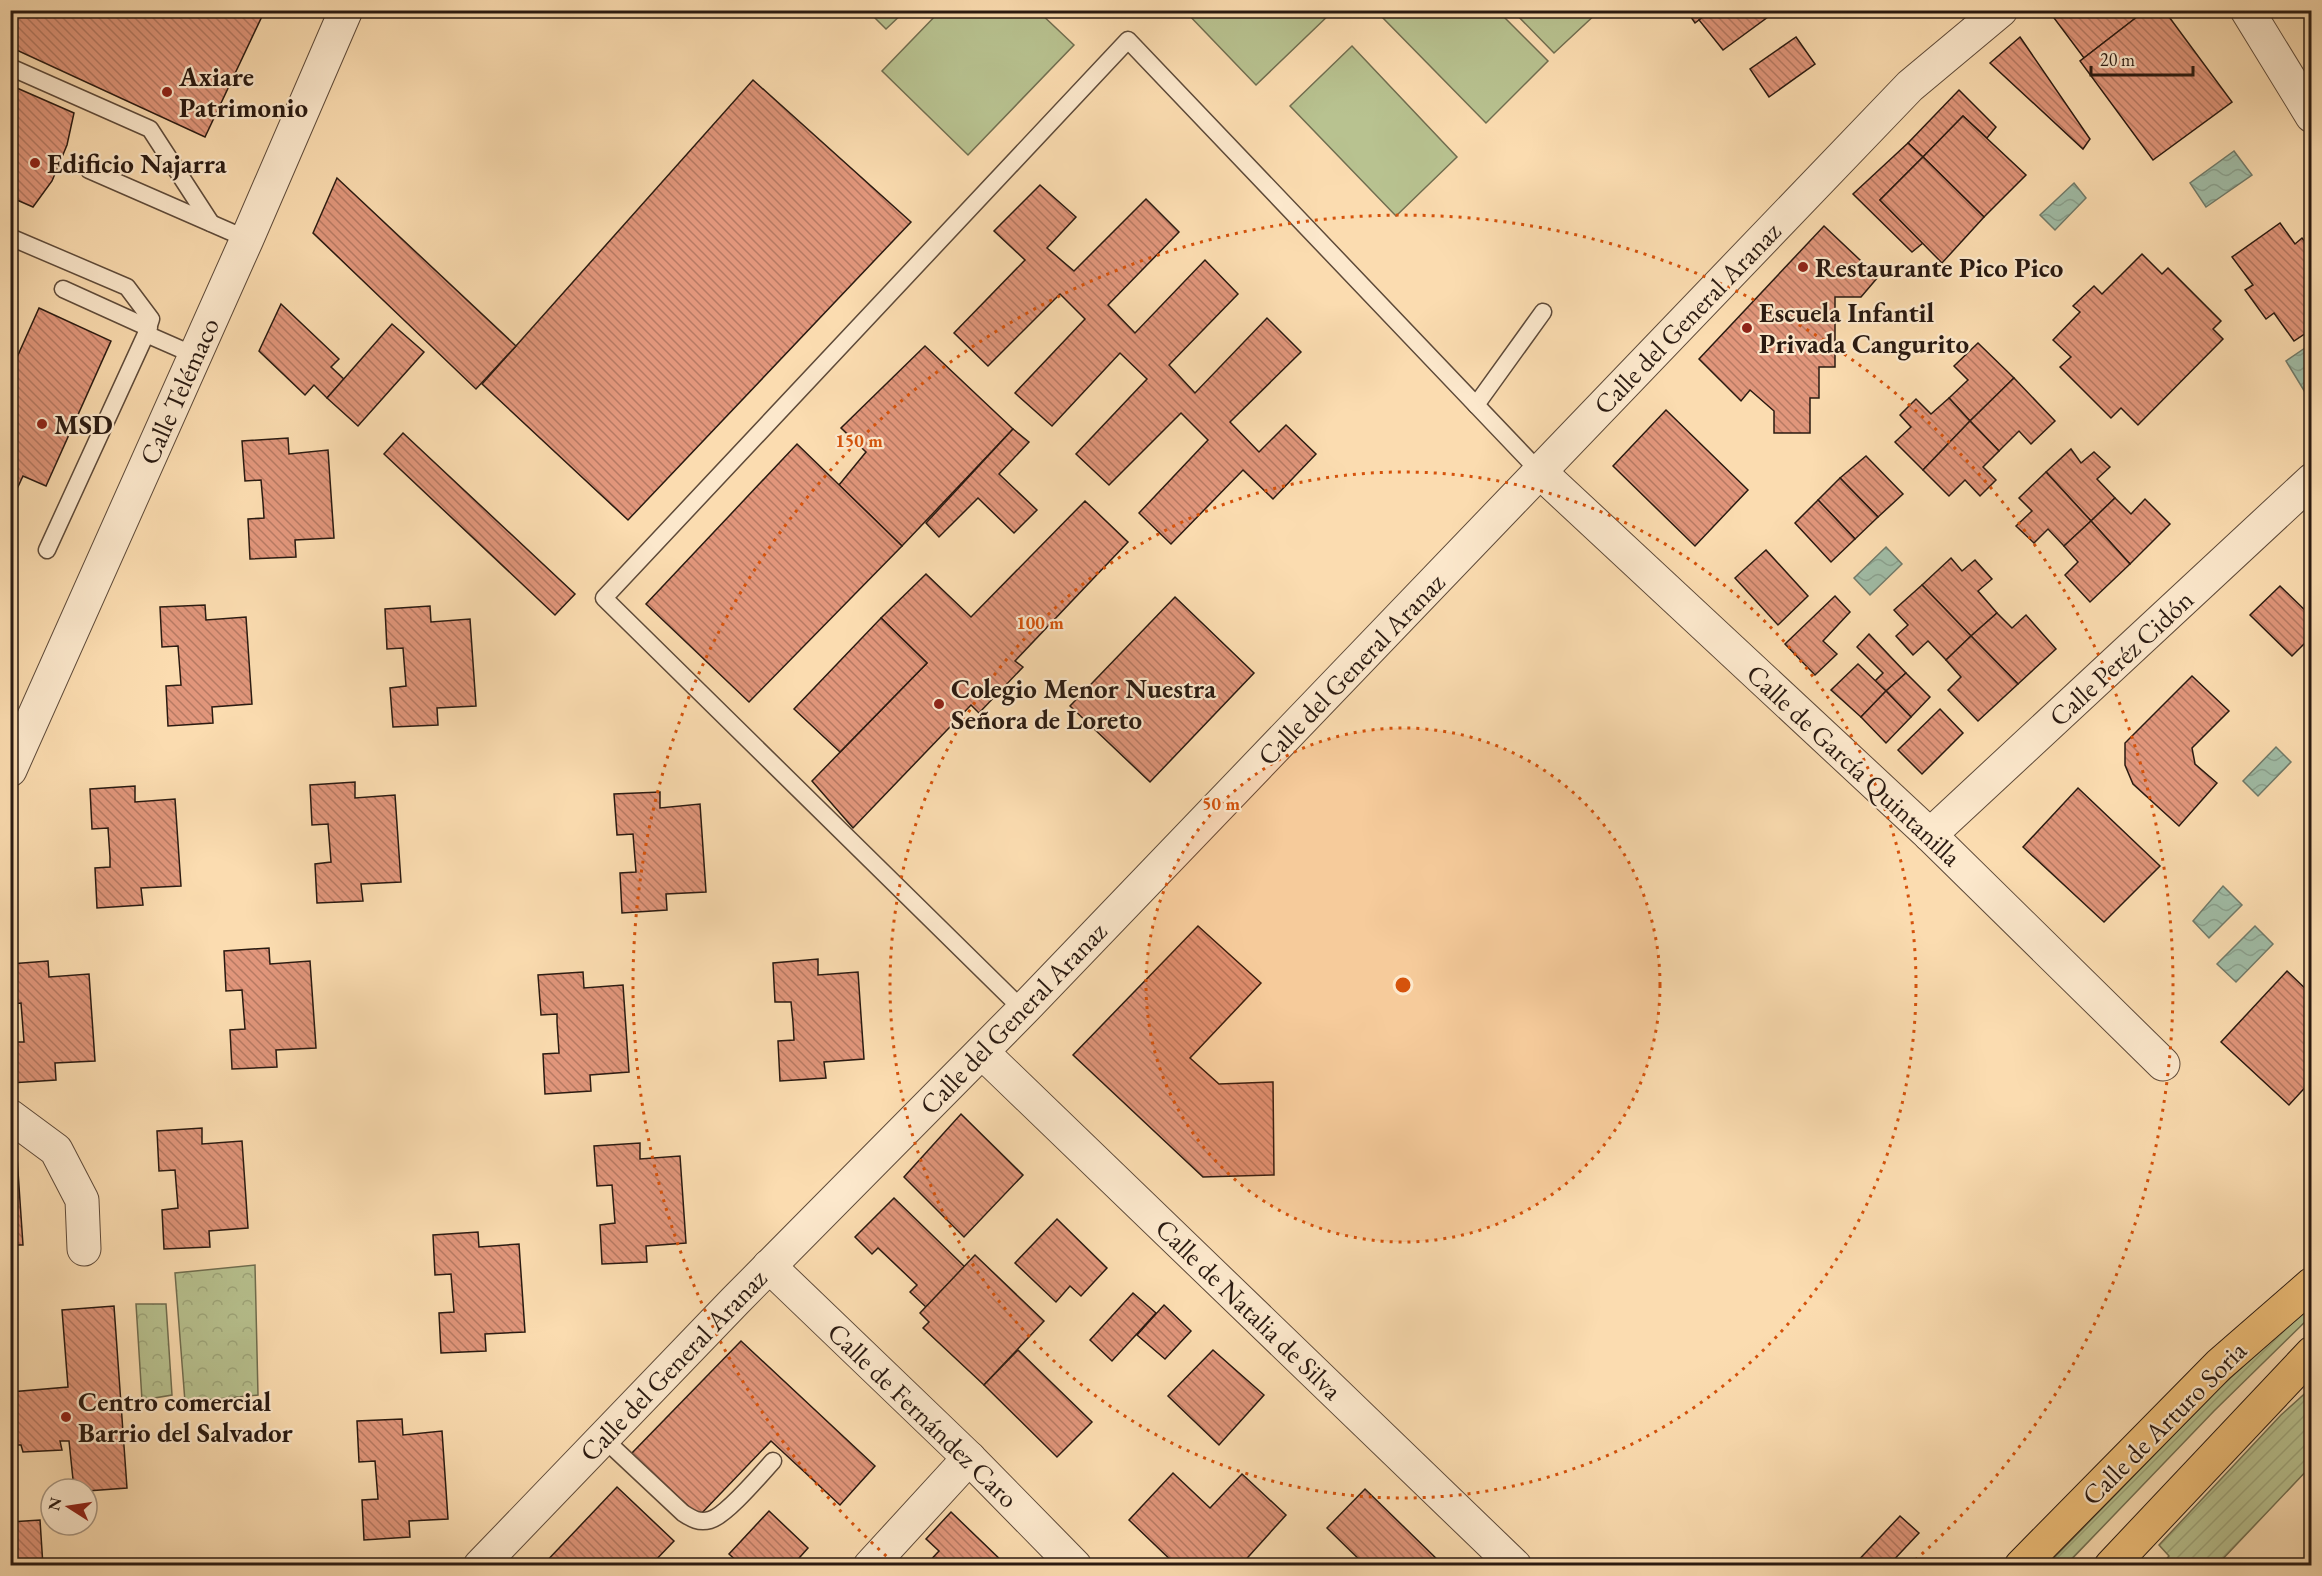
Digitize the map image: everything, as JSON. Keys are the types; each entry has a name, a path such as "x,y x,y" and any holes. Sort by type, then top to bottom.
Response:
{"main road":[{"name":"Calle de Arturo Soria","path":"2021,1566 2219,1365 2312,1284"},
{"name":"Calle de Arturo Soria","path":"2111,1566 2312,1353"}],"street":[{"name":"Calle Telémaco","path":"10,770 247,239 346,10"},
{"name":"Calle del General Aranaz","path":"480,1566 769,1266 1023,1010 1910,86 2001,10"},
{"path":"2247,10 2312,116"},
{"name":"Calle de García Quintanilla","path":"1540,472 1930,836 2163,1064"},
{"name":"Calle Peréz Cidón","path":"1930,836 2312,480"},
{"name":"Calle de Natalia de Silva","path":"982,1052 1515,1566"},
{"path":"10,1116 56,1150 82,1200 84,1249"},
{"name":"Calle de Fernández Caro","path":"769,1266 969,1458 1075,1566"},
{"path":"870,1566 969,1458"}],"lane":[{"path":"1023,1010 604,598 1128,40 1540,472"},
{"path":"10,68 150,129 211,223"},
{"path":"89,170 247,239"},
{"path":"10,237 127,287 151,319 47,550"},
{"path":"63,289 194,356"},
{"path":"1476,405 1543,312"},
{"path":"603,1438 693,1520 701,1521 720,1516 773,1461"}],"green space":[{"path":"941,10 1038,11 1074,45 968,155 882,71"},
{"path":"868,11 905,11 886,29"},
{"path":"1185,11 1333,11 1256,85"},
{"path":"1389,11 1498,11 1548,61 1486,123 1382,17"},
{"path":"1513,11 1599,11 1554,53"},
{"path":"1352,46 1457,157 1396,216 1290,106"},
{"path":"255,1265 258,1395 185,1402 175,1273"},
{"path":"136,1304 166,1304 172,1395 142,1400"},
{"path":"2311,1305 2311,1316 2214,1411 2066,1565 2050,1566 2052,1560 2218,1389"},
{"path":"2311,1388 2311,1466 2217,1565 2161,1565 2169,1556 2159,1545 2281,1415"}],"water":[{"path":"2234,151 2252,175 2206,207 2190,183"},
{"path":"2074,183 2086,198 2055,230 2040,215"},
{"path":"2305,348 2311,358 2311,402 2286,361"},
{"path":"1886,547 1902,564 1870,595 1854,578"},
{"path":"2276,747 2291,762 2258,796 2243,781"},
{"path":"2223,886 2242,905 2209,938 2193,921"},
{"path":"2255,926 2273,944 2236,982 2217,964"}],"building":[{"name":"Axiare Patrimonio","path":"10,10 265,10 205,137 10,47"},
{"path":"1686,10 1712,10 1695,23"},
{"path":"1712,10 1770,10 1772,14 1723,50 1699,20"},
{"path":"2064,10 2146,10 2084,58 2054,18"},
{"path":"2146,10 2164,10 2232,102 2153,160 2080,61"},
{"path":"1796,37 1815,64 1769,97 1750,69"},
{"path":"2020,37 2090,139 2083,149 1990,63"},
{"path":"753,80 911,222 628,520 482,384"},
{"name":"Edificio Najarra","path":"10,85 74,113 67,145 52,181 33,207 10,197"},
{"path":"1959,90 1996,127 1987,138 1963,116 1923,157 1908,143"},
{"path":"1963,116 2026,175 1984,217 1923,157"},
{"path":"1908,143 1923,157 1880,200 1923,243 1912,252 1853,194"},
{"path":"1923,157 1984,217 1942,263 1880,200"},
{"path":"337,178 516,346 476,389 313,233"},
{"path":"1040,185 1076,217 1047,248 1074,271 1146,199 1179,232 1108,305 1135,333 1205,260 1238,294 1169,365 1195,393 1267,318 1301,352 1230,422 1259,452 1286,425 1316,454 1273,499 1243,470 1171,544 1139,513 1208,440 1181,413 1109,485 1076,454 1147,379 1120,353 1052,426 1015,393 1085,319 1060,294 988,366 954,333 1025,260 994,231"},
{"path":"2280,223 2295,244 2302,238 2312,251 2312,329 2294,341 2274,313 2266,319 2245,290 2253,285 2232,257"},
{"path":"1824,226 1878,277 1861,297 1835,297 1835,367 1819,367 1819,398 1810,398 1810,433 1774,433 1774,411 1750,390 1741,401 1699,359"},
{"path":"2142,254 2162,274 2168,268 2221,321 2213,329 2223,339 2138,425 2121,408 2111,418 2060,367 2071,357 2053,340 2080,312 2073,306 2094,286 2102,294"},
{"path":"281,304 339,359 331,367 344,379 327,398 314,385 305,395 259,351"},
{"name":"MSD","path":"39,308 111,341 46,486 23,476 10,504 10,373"},
{"path":"392,324 424,352 358,426 327,398"},
{"path":"1978,343 2014,378 1970,421 1949,398 1968,380 1954,366"},
{"path":"925,346 1013,429 902,546 839,485 866,452 841,428"},
{"path":"2014,378 2055,421 2031,444 2019,431 1999,451 1970,421"},
{"path":"1949,398 1970,421 1923,470 1895,442 1911,427 1900,415 1916,399 1931,414"},
{"path":"1666,410 1748,490 1695,546 1613,466"},
{"path":"1970,421 1999,451 1983,467 1996,480 1980,496 1965,480 1949,496 1923,470"},
{"path":"1013,429 1029,442 999,474 1037,510 1014,533 978,498 939,537 926,523"},
{"path":"403,433 575,594 555,615 384,454"},
{"path":"288,438 289,454 328,450 334,538 295,540 296,557 250,559 248,519 264,518 263,503 261,480 245,481 242,441"},
{"path":"797,444 902,546 749,702 646,604"},
{"path":"2071,449 2081,463 2094,452 2110,467 2097,479 2115,498 2091,521 2046,472"},
{"path":"1866,456 1903,494 1878,517 1840,478"},
{"path":"2046,472 2091,521 2064,546 2048,529 2034,543 2016,526 2032,511 2019,498"},
{"path":"1840,478 1878,517 1855,539 1818,500"},
{"path":"2115,498 2131,514 2145,499 2170,524 2130,564 2091,521"},
{"path":"1818,500 1855,539 1831,562 1795,523"},
{"path":"1085,501 1128,542 1015,661 1023,667 979,713 971,705 853,828 812,781 927,663 881,618 926,574 971,617"},
{"path":"2091,521 2130,564 2090,602 2065,575 2078,562 2064,546"},
{"path":"1766,550 1808,596 1778,625 1735,578"},
{"path":"1951,558 1962,571 1975,560 1992,579 1978,591 1997,613 1971,636 1922,585"},
{"path":"1922,585 1971,636 1946,660 1928,641 1913,655 1896,636 1908,625 1894,610"},
{"path":"2280,586 2312,617 2312,636 2292,656 2250,615"},
{"path":"1835,596 1850,612 1823,641 1837,654 1815,675 1785,644"},
{"path":"1175,597 1254,673 1150,782 1070,706"},
{"path":"205,605 206,620 246,617 252,704 212,707 213,723 168,726 166,686 181,685 178,646 162,647 160,607"},
{"path":"430,606 431,622 470,619 476,706 437,708 438,725 393,727 390,688 406,686 403,648 387,649 385,609"},
{"path":"1997,613 2012,628 2026,615 2056,649 2018,684 1971,636"},
{"path":"881,618 927,663 840,752 794,709"},
{"path":"1869,634 1906,673 1886,691 1875,681 1883,673 1857,647"},
{"path":"1971,636 2018,684 1978,721 1948,690 1961,677 1946,660"},
{"path":"1858,664 1886,691 1861,717 1831,690"},
{"path":"1906,673 1930,697 1911,717 1886,691"},
{"path":"2192,676 2229,711 2192,748 2195,764 2217,783 2179,826 2133,784 2125,765 2125,743"},
{"path":"1886,691 1911,717 1886,743 1861,717"},
{"path":"1940,709 1963,733 1922,774 1898,750"},
{"path":"355,782 355,798 395,795 401,882 361,884 363,901 317,903 315,864 331,862 328,824 312,825 310,785"},
{"path":"135,786 135,802 175,799 181,886 141,888 143,905 97,908 95,868 110,867 110,857 108,828 92,829 90,789"},
{"path":"2078,788 2160,866 2104,922 2023,847"},
{"path":"660,792 660,808 700,804 706,892 666,894 667,910 622,913 620,873 636,872 633,834 617,835 614,794"},
{"path":"1198,926 1261,983 1190,1058 1219,1084 1273,1082 1274,1175 1203,1177 1073,1055"},
{"path":"269,948 270,964 310,961 316,1048 276,1050 277,1067 232,1069 230,1030 245,1029 242,990 226,991 224,951"},
{"path":"818,959 818,975 858,972 864,1059 824,1062 826,1078 780,1081 778,1041 794,1040 793,1022 791,1002 775,1002 773,963"},
{"path":"48,961 49,977 89,974 95,1061 55,1063 56,1080 11,1083 10,1042 24,1042 21,1003 10,1004 10,964"},
{"path":"2287,971 2312,995 2312,1080 2289,1105 2221,1042"},
{"path":"583,972 584,988 623,985 629,1072 590,1075 591,1091 545,1094 543,1054 559,1053 557,1014 541,1015 538,975"},
{"path":"961,1114 1023,1175 964,1237 904,1177"},
{"path":"202,1128 202,1144 242,1141 248,1228 209,1231 210,1247 164,1249 162,1210 178,1208 175,1170 159,1171 157,1131"},
{"path":"640,1143 640,1159 680,1156 686,1243 646,1246 647,1262 602,1264 600,1225 615,1223 612,1185 597,1186 594,1146"},
{"path":"17,1157 23,1245 10,1245 10,1158"},
{"path":"894,1198 965,1267 926,1307 910,1292 917,1285 878,1248 872,1254 855,1237"},
{"path":"1057,1219 1107,1268 1081,1296 1070,1286 1056,1302 1015,1263"},
{"path":"478,1232 479,1247 519,1244 525,1332 485,1334 486,1351 441,1353 439,1313 454,1312 451,1274 435,1275 433,1235"},
{"path":"975,1255 1044,1321 984,1385 923,1328 929,1322 920,1313"},
{"path":"1133,1293 1156,1313 1112,1361 1090,1340"},
{"path":"1164,1305 1191,1331 1165,1359 1137,1335"},
{"name":"Centro comercial Barrio del Salvador","path":"114,1306 127,1488 99,1490 99,1477 73,1477 69,1441 60,1441 62,1450 23,1452 21,1445 10,1445 10,1392 68,1387 62,1310"},
{"path":"741,1341 875,1466 840,1505 771,1441 699,1516 631,1454"},
{"path":"1018,1350 1092,1422 1057,1457 984,1385"},
{"path":"1213,1350 1264,1395 1219,1445 1168,1396"},
{"path":"402,1419 403,1435 442,1431 448,1519 409,1521 410,1537 364,1540 362,1500 378,1499 375,1461 359,1462 357,1421"},
{"path":"1173,1473 1210,1508 1242,1474 1286,1515 1240,1566 1177,1566 1129,1520"},
{"path":"617,1487 674,1541 650,1566 542,1566"},
{"path":"1365,1489 1444,1566 1366,1566 1327,1528"},
{"path":"769,1511 808,1548 792,1566 742,1566 729,1554"},
{"path":"951,1512 1007,1566 925,1566 939,1551 926,1539"},
{"path":"1900,1516 1919,1533 1888,1566 1853,1566"},
{"path":"39,1520 43,1566 10,1566 10,1522"}],"place":[{"name":"Axiare Patrimonio","path":"167,92"},
{"name":"Edificio Najarra","path":"35,163"},
{"name":"Restaurante Pico Pico","path":"1803,267"},
{"name":"Escuela Infantil Privada Cangurito","path":"1747,328"},
{"name":"MSD","path":"42,424"},
{"name":"Colegio Menor Nuestra Señora de Loreto","path":"939,704"},
{"name":"Centro comercial Barrio del Salvador","path":"66,1417"}]}
